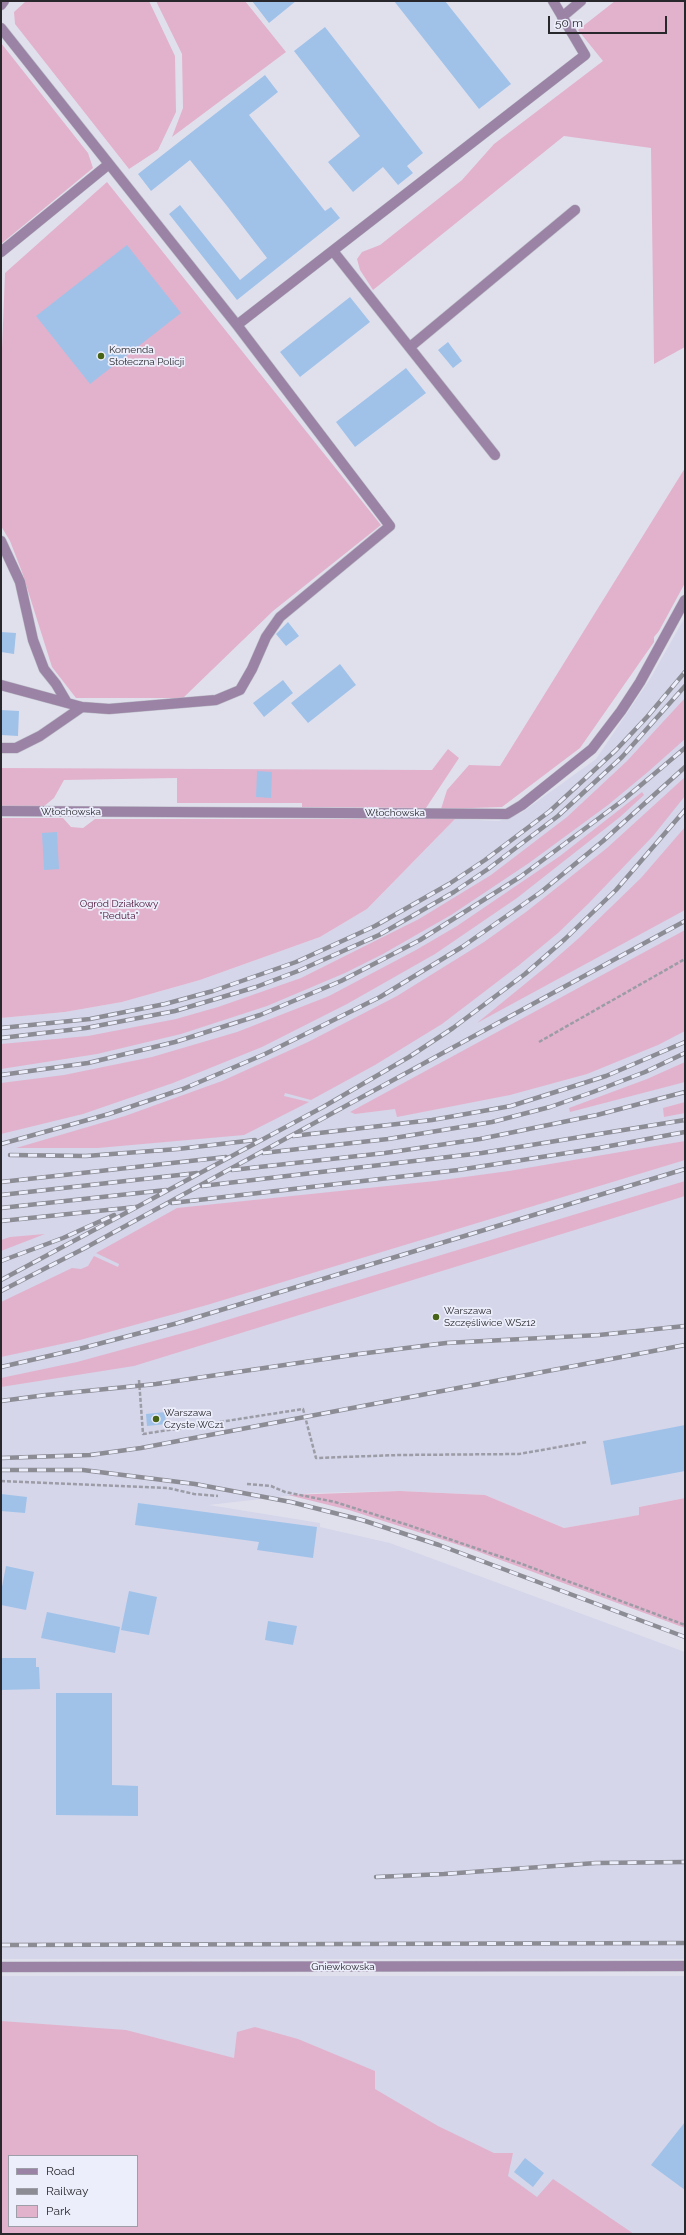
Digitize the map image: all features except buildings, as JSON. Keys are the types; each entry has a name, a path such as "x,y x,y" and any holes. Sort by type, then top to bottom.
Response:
{"street":[{"path":"1,5 4,1"},
{"path":"237,325 585,55 552,1"},
{"path":"562,17 581,1"},
{"path":"1,28 237,325 390,526 280,616 266,637 252,669 240,690 216,700 109,709 82,707 66,701 1,685"},
{"path":"1,252 109,164"},
{"path":"410,347 575,210"},
{"path":"333,251 494,455"},
{"path":"1,541 20,582 33,640 44,669 56,684 66,701"},
{"name":"Włochowska","path":"1,811 506,814 522,805 592,749 640,682 685,600"},
{"path":"1,748 16,748 40,736 82,707"},
{"name":"Gniewkowska","path":"1,1967 685,1966"}],"path":[{"path":"540,1042 685,959"},
{"path":"139,1380 143,1434 303,1409 316,1458 399,1455 519,1454 587,1442"},
{"path":"1,1480 168,1488 194,1494 218,1496"},
{"path":"247,1484 271,1486 285,1492 335,1502 408,1525 530,1566 685,1625"}],"shaded area":[{"path":"685,617 685,1498 639,1507 640,1515 564,1528 485,1495 400,1491 313,1493 209,1505 320,1523 320,1527 390,1543 685,1652 685,1959 1,1959 1,1018 65,1012 122,1002 200,980 320,937 367,909 455,819 499,821 521,813 596,759 650,679"},
{"path":"1,1976 685,1976 685,2234 48,2234 138,2227 138,2155 8,2155 1,2194"}],"green space":[{"path":"26,1 149,1 175,56 176,112 158,150 129,169 15,24 14,12"},
{"path":"156,1 245,1 286,52 172,137 183,108 182,54"},
{"path":"615,1 685,1 685,347 654,364 651,148 564,136 373,290 360,270 357,259 362,252 380,245 462,180 494,144 603,61 578,30"},
{"path":"1,43 88,153 93,168 1,244"},
{"path":"107,182 381,525 273,611 183,698 76,698 52,667 22,572 10,541 1,526 1,374 5,273"},
{"path":"685,468 685,583 659,631 654,637 654,642 580,748 502,807 441,809 447,790 469,765 500,766"},
{"path":"685,698 685,739 649,771 608,805 529,863 451,915 383,954 345,973 267,1006 181,1034 97,1054 1,1069 1,1044 88,1036 176,1019 218,1007 301,978 419,919 491,875 567,817 627,761"},
{"path":"448,749 459,758 426,808 302,807 302,803 177,803 177,778 64,780 54,798 43,807 1,806 1,768 432,770"},
{"path":"685,777 685,796 653,836 558,933 518,966 442,1024 375,1065 311,1100 285,1093 284,1096 309,1102 244,1135 98,1148 16,1148 125,1116 222,1081 308,1042 397,996 484,942 526,912 607,848"},
{"path":"642,792 644,795 620,817 517,898 435,954 347,1004 262,1047 173,1083 83,1114 1,1134 1,1083 64,1075 152,1057 237,1032 329,996 416,950 457,926 560,856"},
{"name":"Ogród Działkowy \"Reduta\"","path":"1,818 63,818 71,827 83,828 95,819 455,819 367,909 320,937 200,980 122,1002 65,1012 1,1018"},
{"path":"685,827 685,910 477,1023 579,938 641,878"},
{"path":"685,930 685,1031 658,1045 587,1074 510,1095 397,1117 395,1109 355,1114 350,1112"},
{"path":"685,1062 685,1082 570,1112 569,1108 647,1079"},
{"path":"685,1102 685,1113 664,1117 663,1108"},
{"path":"685,1141 685,1160 207,1305 80,1340 1,1357 1,1302 72,1268 81,1269 88,1266 94,1256 118,1267 119,1264 96,1253 177,1208 435,1181 509,1171"},
{"path":"685,1181 685,1196 134,1366 1,1387 1,1378 77,1362 194,1330"},
{"path":"45,1234 1,1251 1,1240 10,1237"},
{"path":"400,1491 485,1495 564,1528 639,1515 639,1507 685,1498 685,1628 468,1548 349,1510 288,1495"},
{"path":"1,2021 126,2030 234,2058 237,2032 255,2027 298,2039 375,2071 375,2089 438,2126 494,2153 513,2153 508,2176 537,2197 553,2179 634,2234 1,2234"}],"railway":[{"path":"1,1028 90,1019 165,1004 213,991 296,962 375,926 449,884 485,860 550,811 616,750 647,717 685,672"},
{"path":"1,1038 86,1028 175,1011 256,987 298,971 379,935 454,892 488,869 558,816 622,757 685,686"},
{"path":"1,1075 88,1063 175,1042 260,1015 341,981 420,940 520,877 622,801 685,748"},
{"path":"1,1144 109,1114 183,1089 265,1054 380,997 462,947 541,892 603,841 685,767"},
{"path":"1,1280 323,1107 409,1057 453,1028 525,974 565,939 616,890 685,810"},
{"path":"1,1291 85,1248 685,921"},
{"path":"293,1136 432,1120 511,1106 606,1076 685,1042"},
{"path":"263,1153 388,1139 492,1122 550,1107 593,1092 645,1072 685,1053"},
{"path":"232,1170 385,1153 480,1139 597,1115 685,1092"},
{"path":"202,1186 482,1153 685,1120"},
{"path":"172,1203 458,1170 599,1148 685,1132"},
{"path":"10,1155 86,1156 178,1149 255,1140"},
{"path":"1,1182 226,1157"},
{"path":"1,1367 79,1349 178,1323 685,1169"},
{"path":"1,1195 197,1173"},
{"path":"1,1208 166,1190"},
{"path":"1,1221 136,1207"},
{"path":"1,1261 63,1238 114,1215"},
{"path":"1,1401 156,1384 359,1354 446,1343 599,1335 685,1326"},
{"path":"1,1458 90,1455 141,1448 685,1345"},
{"path":"1,1470 83,1470 195,1484 291,1502 362,1520 439,1545 685,1637"},
{"path":"376,1877 444,1874 596,1863 685,1862"},
{"path":"1,1945 685,1943"}],"place":[{"name":"Komenda Stołeczna Policji","path":"101,356"},
{"name":"Warszawa Szczęśliwice WSz12","path":"436,1317"},
{"name":"Warszawa Czyste WCz1","path":"156,1419"}]}
